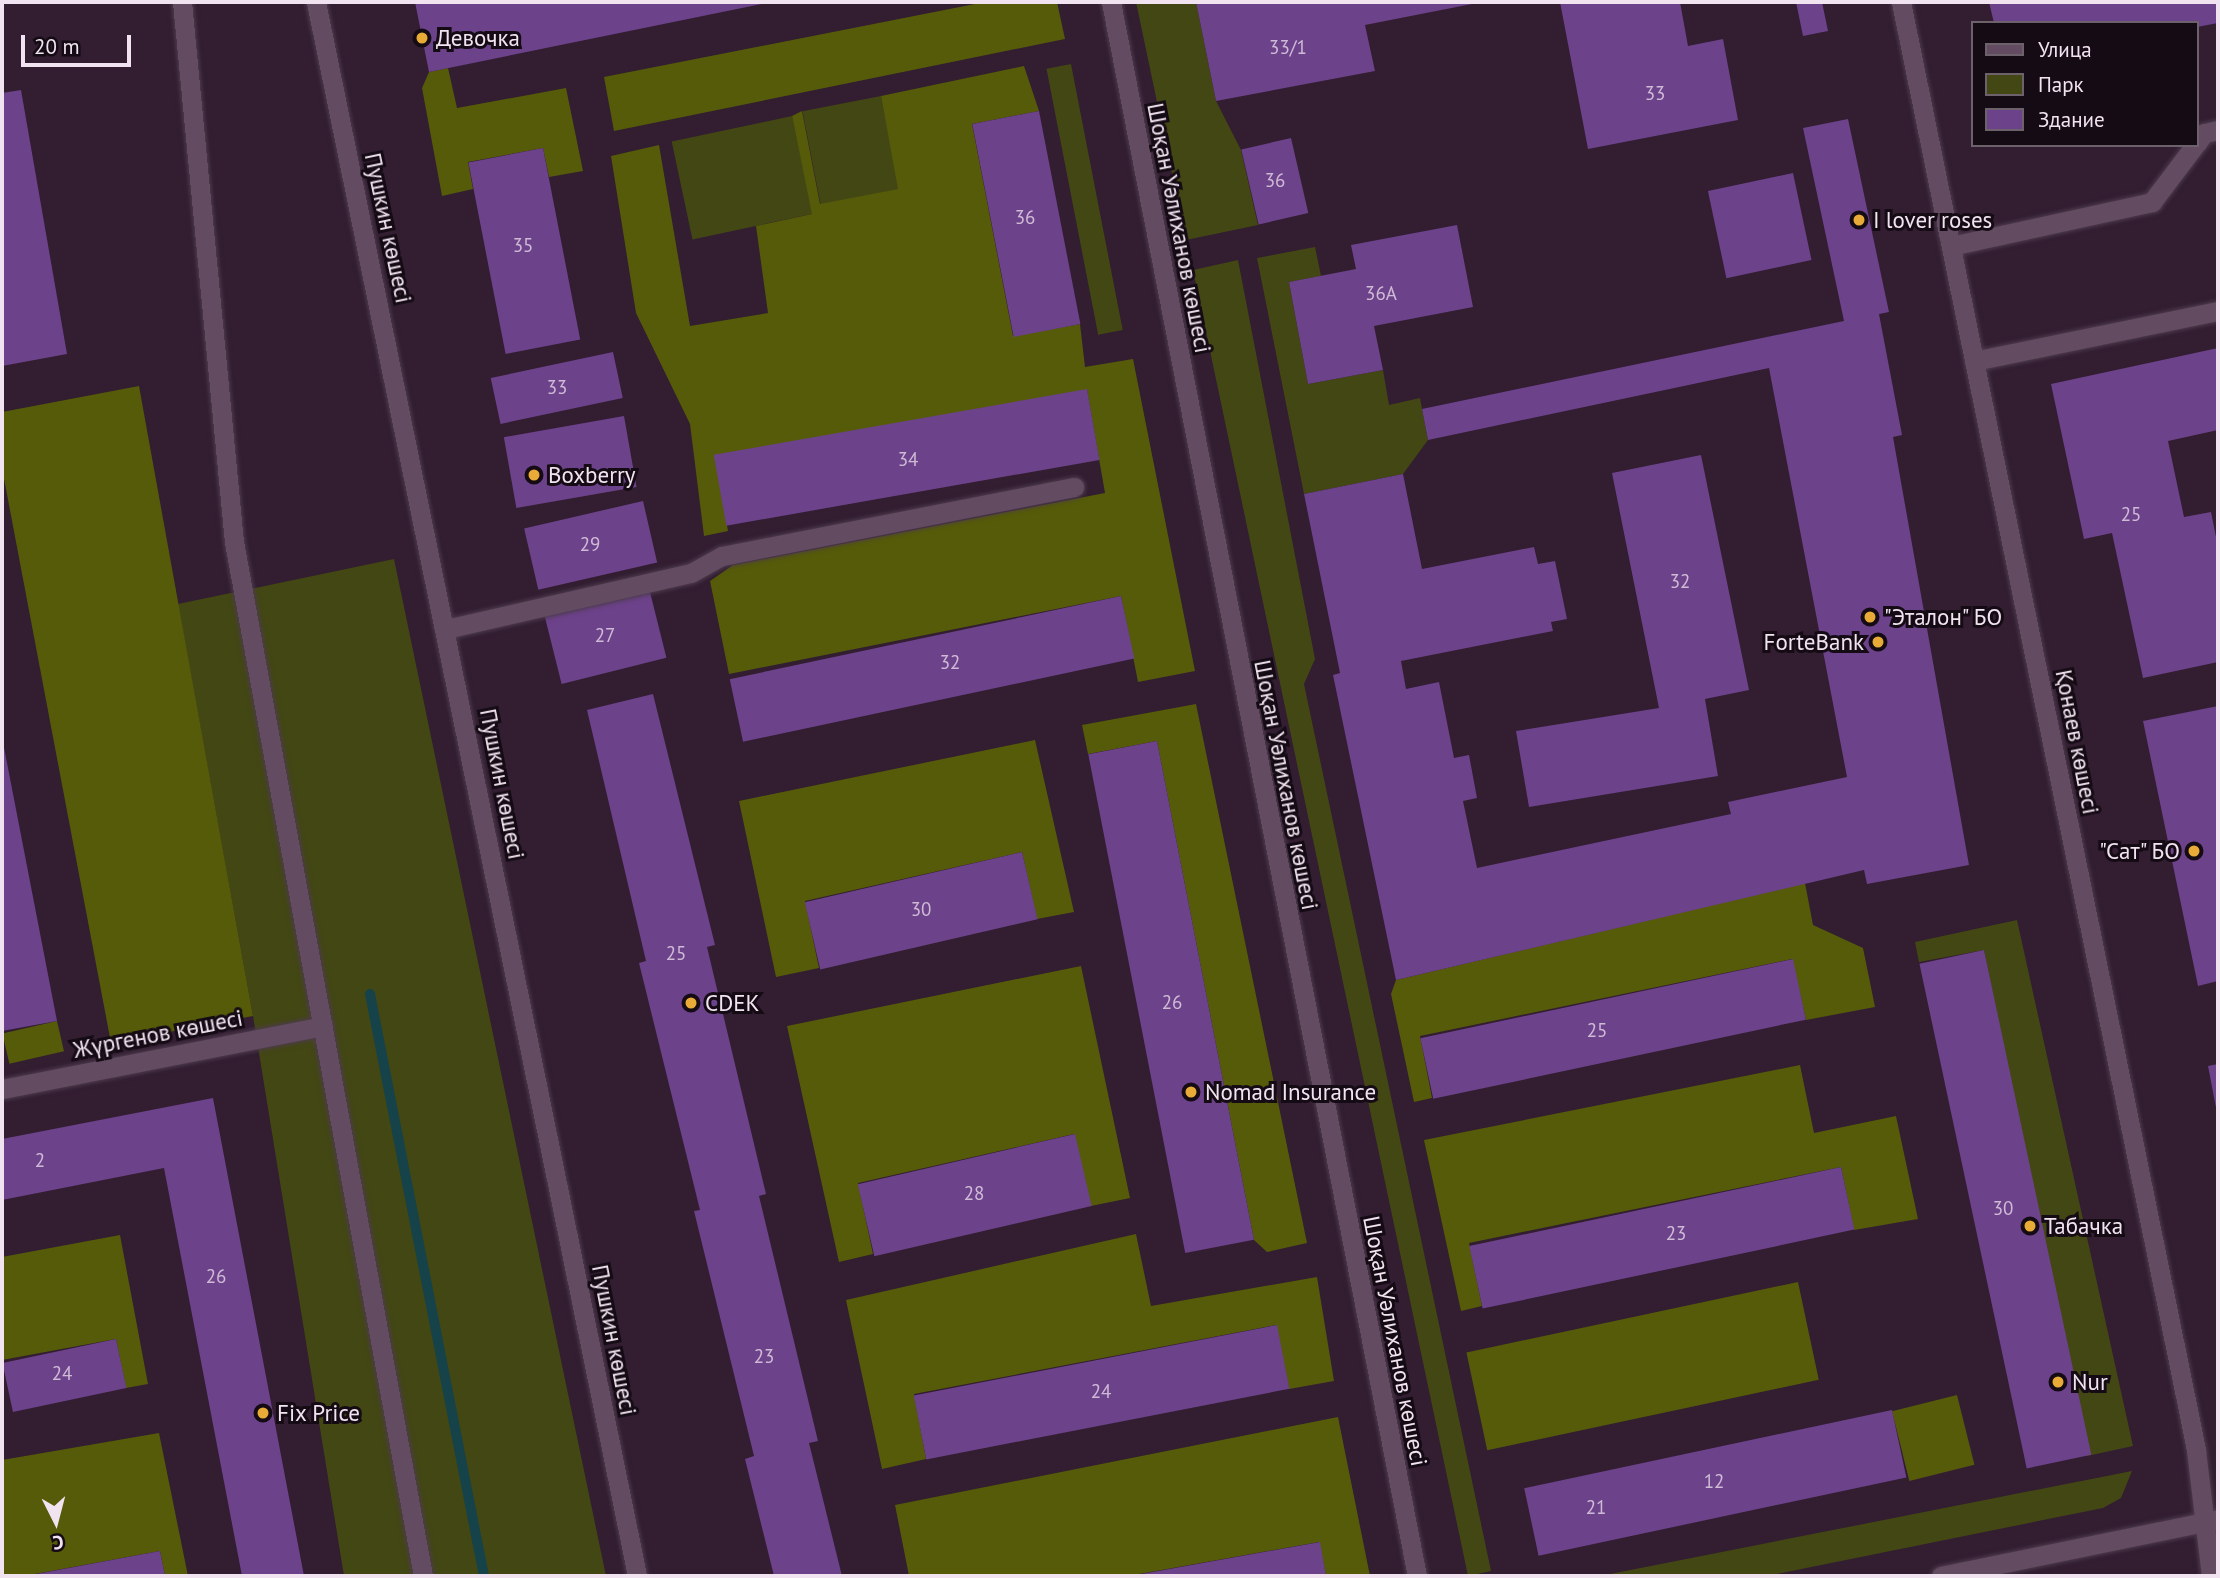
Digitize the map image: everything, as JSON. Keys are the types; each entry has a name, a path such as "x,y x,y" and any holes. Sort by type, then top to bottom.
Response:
{"street":[{"path":"182,2 234,542 423,1576"},
{"name":"Пушкин көшесі","path":"316,2 637,1576"},
{"name":"Шоқан Уәлиханов көшесі","path":"1111,2 1417,1576"},
{"name":"Қонаев көшесі","path":"1900,2 2212,1520 2211,1576"},
{"path":"2199,140 2204,133 2218,130"},
{"path":"1951,246 2152,202 2194,147"},
{"path":"1974,361 2218,311"},
{"path":"446,629 691,573 722,555 1074,487"},
{"name":"Жүргенов көшесі","path":"2,1089 323,1026"},
{"path":"1941,1576 2212,1520"}],"green space":[{"path":"985,2 1057,2 1065,39 614,131 604,77"},
{"path":"1136,2 1196,2 1216,101 1241,150 1258,225 1186,240"},
{"path":"1071,64 1123,330 1098,335 1046,69"},
{"path":"1024,66 1039,111 972,124 1013,336 1080,324 1085,367 1133,359 1195,671 1138,682 1121,596 729,674 710,581 733,565 1105,493 1087,390 716,461 728,531 704,536 690,424 636,313 611,156 659,145 690,326 768,313 756,226 812,214 792,116 802,111 820,204 898,189 881,96"},
{"path":"448,68 457,108 566,88 583,171 549,177 543,148 468,162 473,189 442,196 422,88 429,72"},
{"path":"881,96 899,189 821,205 802,111"},
{"path":"792,116 813,214 692,239 672,142"},
{"path":"1315,247 1321,276 1289,282 1308,384 1383,370 1389,405 1420,398 1428,440 1403,474 1304,494 1257,258"},
{"path":"1238,260 1315,659 1304,684 1491,1571 1468,1576 1193,270"},
{"path":"139,386 253,1016 111,1043 2,468 2,412"},
{"path":"394,559 606,1576 344,1576 253,1016 178,604"},
{"path":"1196,704 1307,1243 1267,1252 1254,1240 1157,741 1088,754 1082,725"},
{"path":"1035,740 1074,912 1037,919 1022,852 805,901 819,968 776,977 739,801"},
{"path":"1805,883 1813,925 1863,948 1875,1007 1806,1020 1792,959 1420,1036 1432,1098 1414,1102 1391,994 1396,980"},
{"path":"2017,920 2133,1446 2087,1456 1984,950 1919,962 1915,942"},
{"path":"1081,966 1130,1198 1091,1206 1074,1134 858,1183 873,1254 839,1262 787,1026"},
{"path":"57,1021 64,1051 9,1064 2,1034"},
{"path":"1800,1065 1814,1133 1896,1116 1918,1219 1854,1230 1841,1167 1469,1243 1482,1306 1461,1311 1424,1140"},
{"path":"1136,1234 1151,1306 1317,1277 1334,1381 1289,1389 1276,1325 914,1394 926,1459 882,1469 846,1300"},
{"path":"120,1235 148,1384 126,1388 116,1339 2,1360 2,1257"},
{"path":"1798,1282 1819,1380 1487,1450 1466,1352"},
{"path":"1957,1395 1974,1465 1909,1481 1892,1411"},
{"path":"1338,1417 1370,1576 1326,1576 1319,1542 1128,1576 909,1576 895,1505"},
{"path":"159,1433 188,1576 165,1576 160,1551 24,1576 2,1576 2,1460"},
{"path":"2132,1471 2121,1498 2103,1508 1767,1576 1600,1576"}],"building":[{"path":"415,2 766,2 766,3 429,72"},
{"path":"1196,2 1477,3 1365,25 1375,71 1216,101"},
{"path":"1560,2 1680,2 1688,46 1723,39 1738,120 1588,149"},
{"path":"1796,2 1822,2 1828,31 1803,36"},
{"path":"1989,2 2218,2 2218,23 2199,27 2199,21 1994,21"},
{"path":"21,90 67,354 2,366 2,93"},
{"path":"1039,111 1080,324 1014,337 972,124"},
{"name":"\"Эталон\" БО","path":"1848,119 1889,312 1879,314 1902,435 1893,437 1969,865 1867,884 1864,870 1396,980 1333,675 1340,673 1304,494 1403,474 1422,569 1534,547 1538,564 1555,561 1567,619 1551,622 1553,631 1401,661 1406,689 1439,682 1454,758 1469,755 1477,798 1463,801 1477,868 1731,814 1728,802 1847,777 1769,368 1428,440 1422,409 1844,321 1803,128"},
{"path":"1291,138 1308,213 1259,224 1241,149"},
{"path":"543,148 580,339 506,354 468,163"},
{"path":"1793,173 1812,260 1726,278 1708,191"},
{"path":"1457,225 1473,307 1374,326 1383,370 1308,384 1289,282 1356,269 1351,245"},
{"path":"2218,348 2218,430 2168,441 2184,517 2211,512 2218,547 2218,662 2143,678 2112,533 2084,539 2051,384"},
{"path":"613,352 623,398 501,424 491,378"},
{"path":"1087,389 1100,460 726,526 714,455"},
{"path":"624,416 637,487 516,508 504,437"},
{"path":"1701,455 1749,690 1705,699 1718,776 1529,807 1516,731 1659,708 1612,473"},
{"path":"643,501 657,562 538,590 524,528"},
{"path":"649,588 666,658 562,684 544,614"},
{"path":"1121,596 1134,659 743,742 730,679"},
{"path":"653,694 715,945 707,947 766,1194 759,1196 818,1441 809,1443 842,1576 774,1576 745,1459 754,1456 694,1211 700,1210 639,963 646,961 587,710"},
{"name":"\"Сат\" БО","path":"2218,706 2218,981 2198,986 2143,721"},
{"path":"2,737 57,1021 2,1031"},
{"path":"1157,741 1254,1240 1185,1253 1088,754"},
{"path":"1022,852 1038,919 820,969 805,902"},
{"path":"1984,950 2091,1455 2027,1468 1919,964"},
{"path":"1793,959 1806,1020 1433,1099 1420,1038"},
{"path":"2218,1064 2218,1113 2217,1113 2208,1066"},
{"path":"213,1098 304,1576 242,1576 164,1168 2,1200 2,1139"},
{"path":"1075,1134 1092,1206 874,1256 858,1184"},
{"path":"1841,1167 1854,1230 1483,1309 1469,1246"},
{"path":"1277,1325 1289,1389 926,1459 914,1396"},
{"path":"116,1339 126,1388 13,1412 3,1363"},
{"path":"1892,1410 1906,1477 1539,1556 1524,1488"},
{"path":"1320,1542 1326,1576 1136,1576 1136,1575"},
{"path":"160,1551 165,1576 31,1576 31,1575"}],"waterway":[{"path":"370,994 484,1576"}],"place":[{"name":"Девочка","path":"422,38"},
{"name":"I lover roses","path":"1859,220"},
{"name":"Boxberry","path":"534,475"},
{"name":"\"Эталон\" БО","path":"1870,617"},
{"name":"ForteBank","path":"1878,642"},
{"name":"\"Сат\" БО","path":"2194,851"},
{"name":"CDEK","path":"691,1003"},
{"name":"Nomad Insurance","path":"1191,1092"},
{"name":"Табачка","path":"2030,1226"},
{"name":"Nur","path":"2058,1382"},
{"name":"Fix Price","path":"263,1413"}]}
